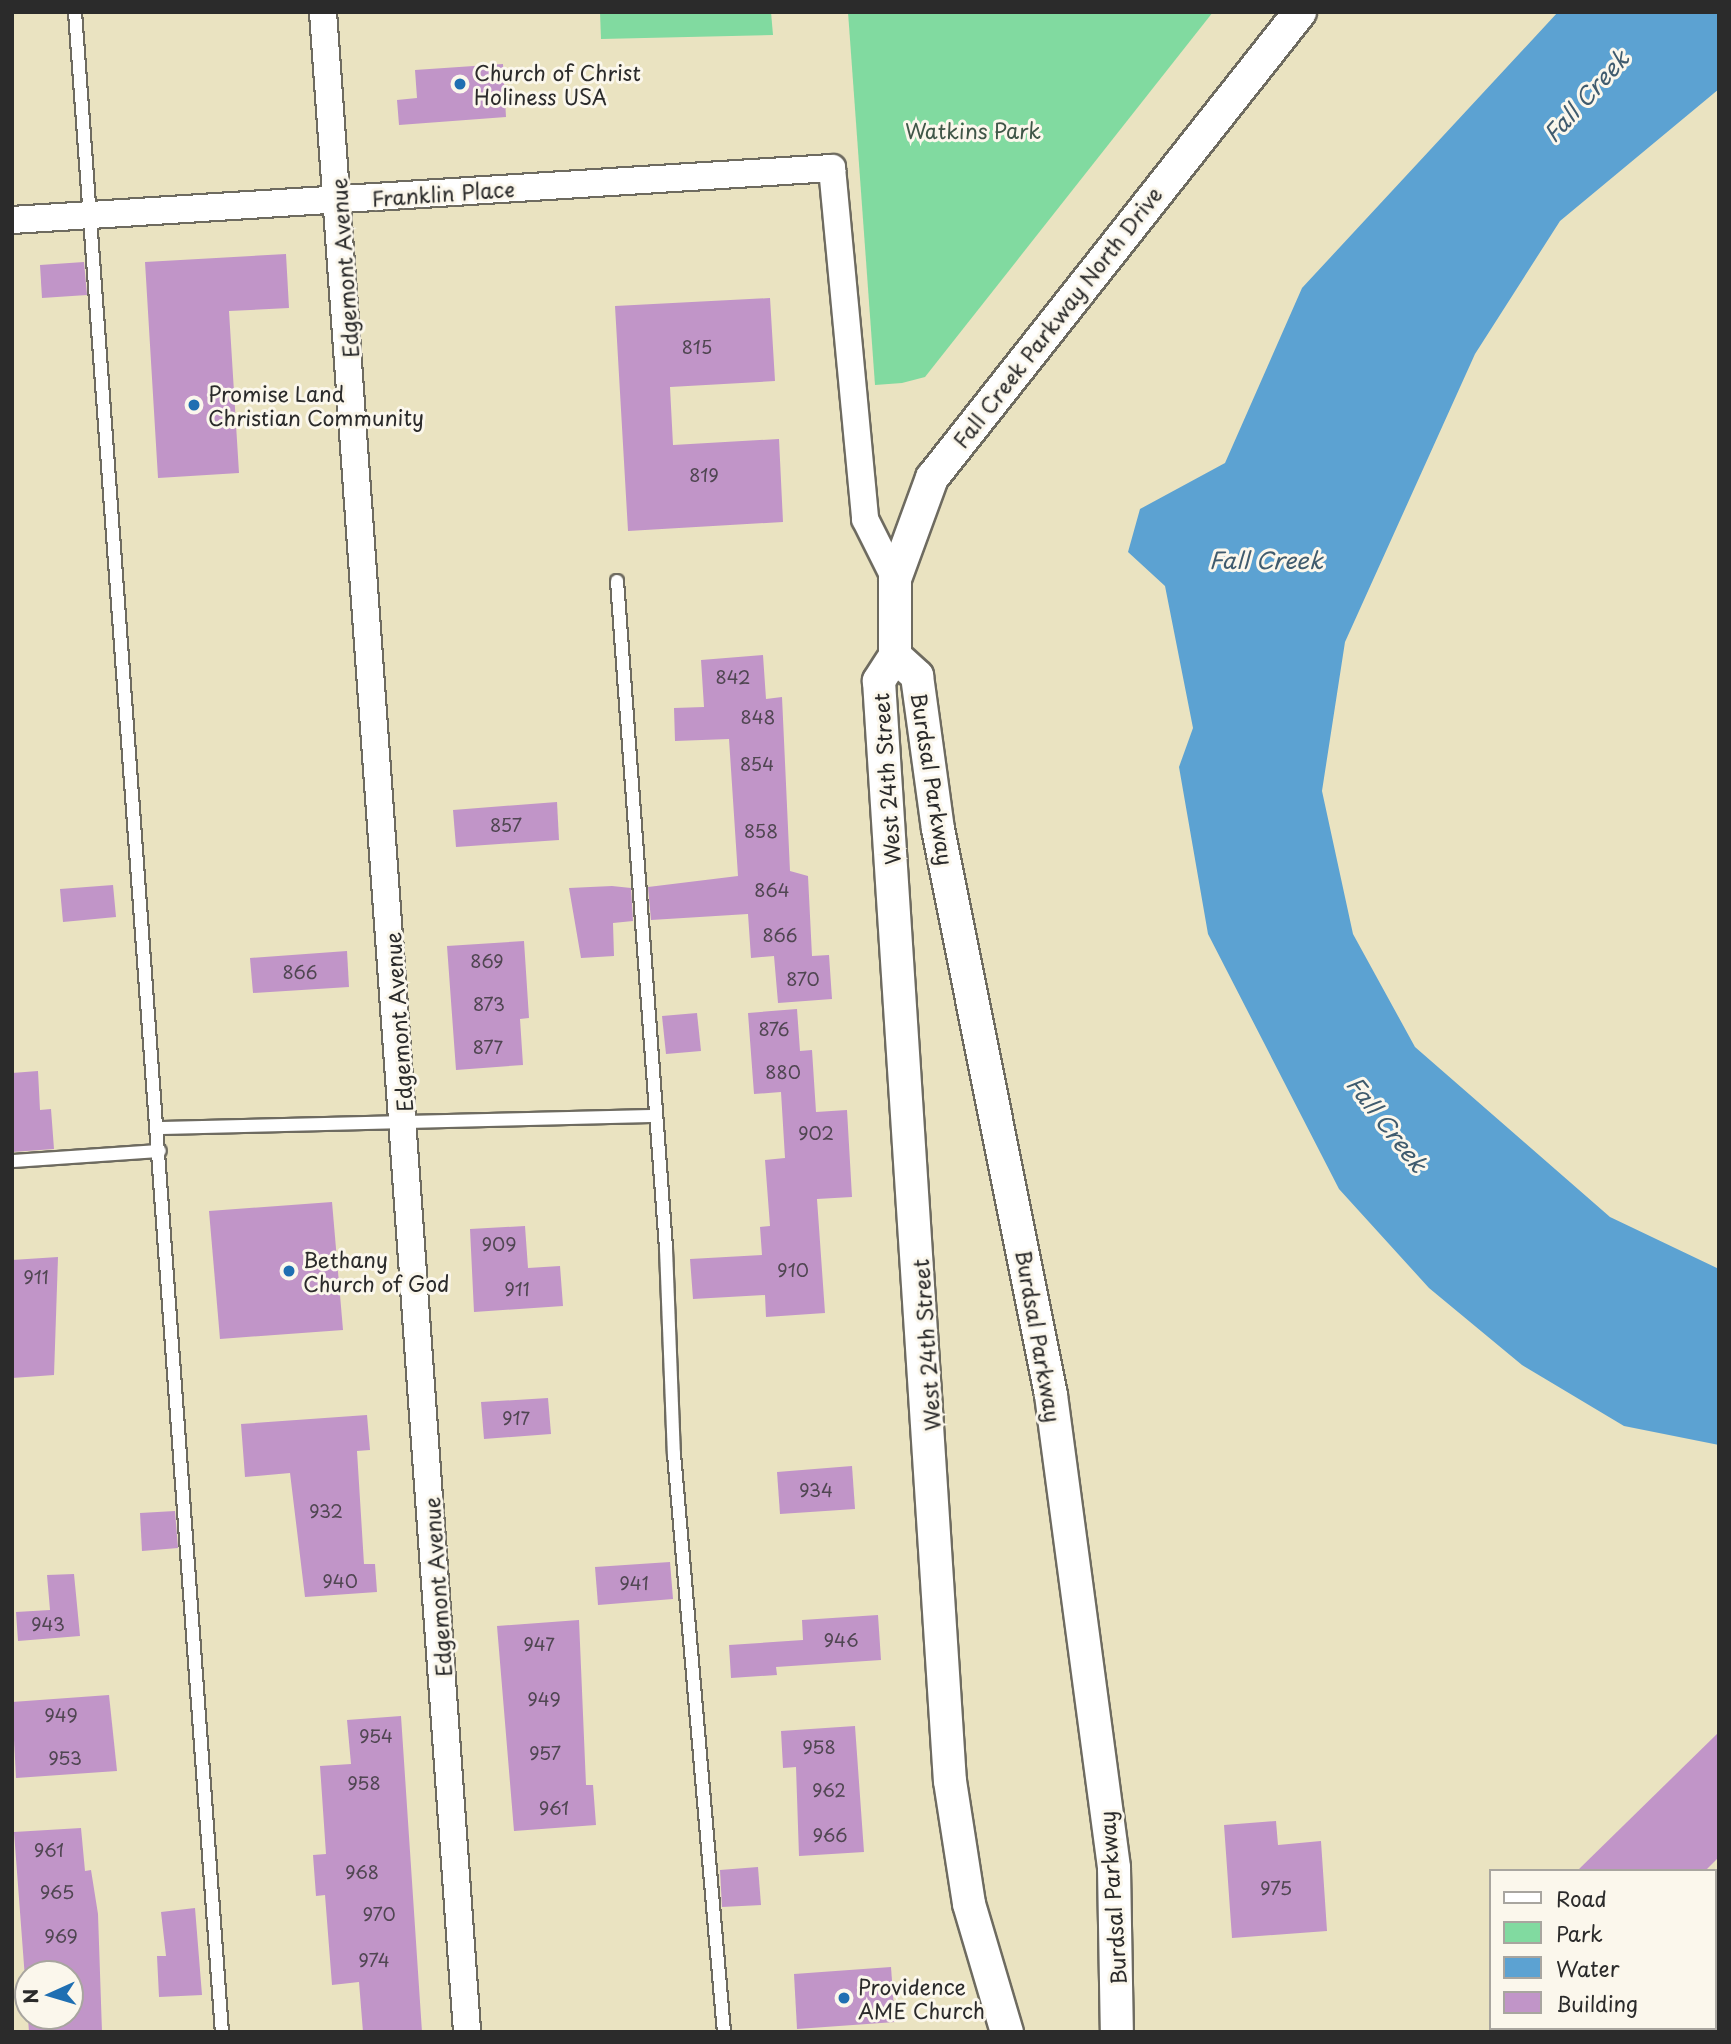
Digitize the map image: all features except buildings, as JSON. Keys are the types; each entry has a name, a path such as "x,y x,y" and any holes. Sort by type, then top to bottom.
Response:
{"street":[{"name":"Edgemont Avenue","path":"323,12 339,200 405,1125 467,2032"},
{"name":"Fall Creek Parkway North Drive","path":"895,656 895,579 932,478 1300,12"},
{"name":"Franklin Place","path":"12,220 832,168 865,519 895,579"},
{"name":"West 24th Street","path":"895,656 879,681 950,1781 969,1904 1007,2032"},
{"name":"Burdsal Parkway","path":"895,656 917,676 938,829 1051,1395 1114,1868 1118,2032"}],"lane":[{"path":"75,12 160,1151 222,2032"},
{"path":"617,581 655,1116 674,1454 724,2032"},
{"path":"158,1128 405,1125 655,1116"},
{"path":"12,1161 160,1151"}],"green space":[{"path":"600,12 771,12 773,35 601,39"},
{"name":"Watkins Park","path":"848,12 1213,12 925,377 902,383 875,385"},
{"path":"1539,2030 1572,2030 1536,2032"}],"water":[{"name":"Fall Creek","path":"1558,12 1719,12 1719,89 1560,221 1475,354 1345,642 1322,791 1353,934 1415,1047 1610,1217 1719,1269 1719,1445 1624,1426 1522,1365 1429,1288 1339,1189 1208,934 1179,767 1193,728 1165,586 1128,552 1140,509 1225,463 1302,288"},
{"path":"1719,1986 1719,2032 1600,2032 1717,2030"}],"place":[{"name":"Church of Christ Holiness USA","path":"460,84"},
{"name":"Promise Land Christian Community","path":"194,405"},
{"name":"Bethany Church of God","path":"289,1271"},
{"name":"Providence AME Church","path":"844,1998"}]}
